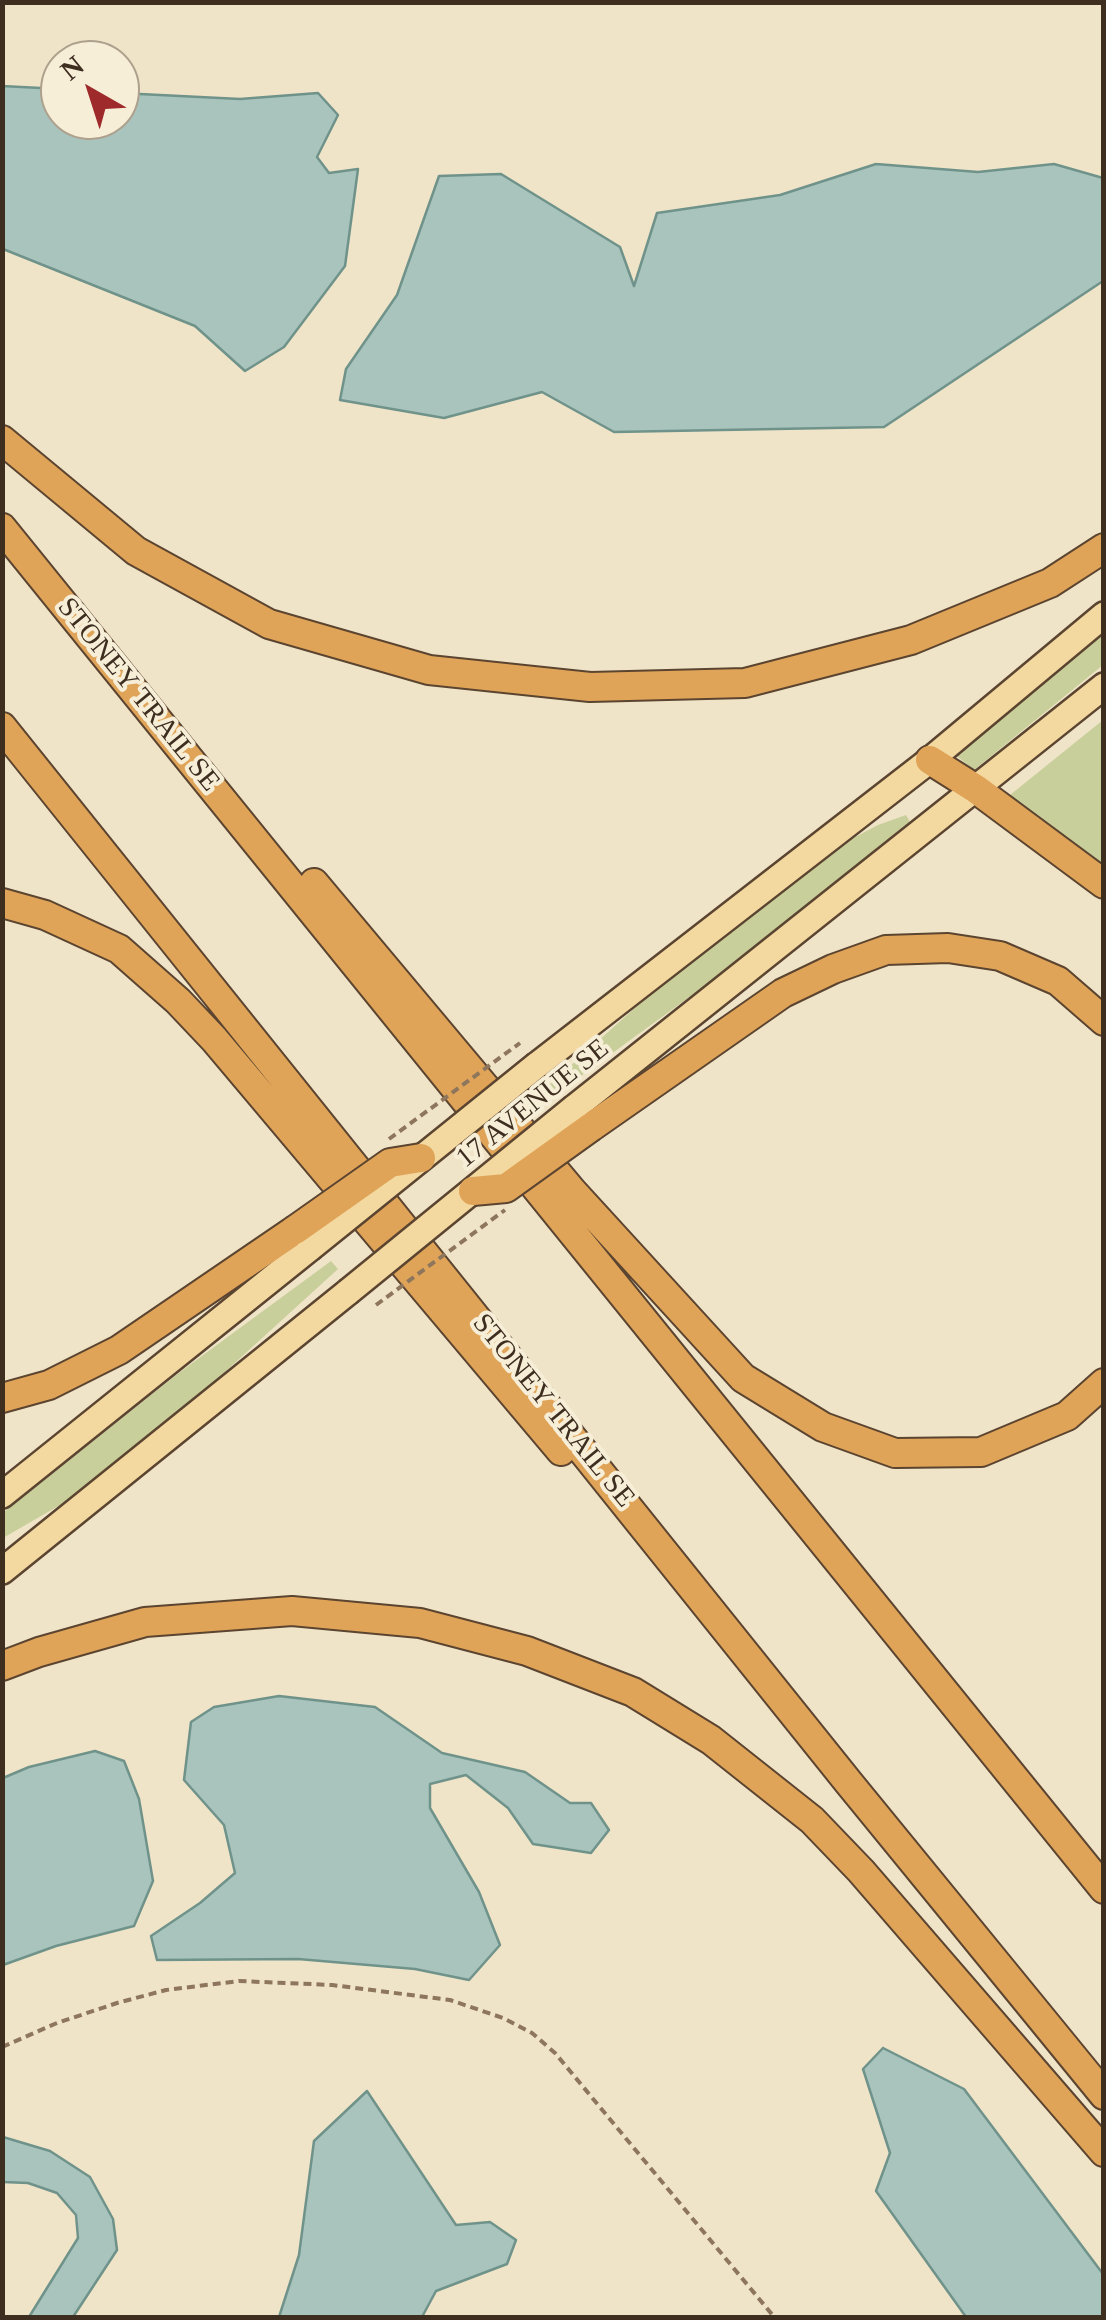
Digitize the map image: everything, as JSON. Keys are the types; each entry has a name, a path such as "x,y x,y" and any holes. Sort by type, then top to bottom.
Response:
{"highway":[{"path":"2,440 136,551 269,624 428,670 590,687 745,682 911,640 1050,584 1104,548"},
{"name":"STONEY TRAIL SE","path":"2,528 1104,1889"},
{"path":"136,692 179,722 572,1190 743,1378 823,1427 895,1453 981,1452 1068,1416 1104,1383"},
{"name":"STONEY TRAIL SE","path":"2,727 849,1783 1104,2094"},
{"path":"930,760 976,789 1104,884"},
{"path":"2,903 45,915 119,950 178,1000 702,1618 732,1633"},
{"path":"473,1190 506,1188 583,1118 782,993 886,950 948,948 1000,956 1058,981 1104,1021"},
{"path":"2,1398 49,1384 118,1350 303,1239 390,1163 421,1158"},
{"path":"2,1666 145,1622 292,1611 420,1623 528,1651 633,1692 711,1740 812,1820 862,1870 1104,2152"}],"main road":[{"name":"17 AVENUE SE","path":"421,1158 930,760 1104,615"},
{"name":"17 AVENUE SE","path":"583,1118 1104,686"},
{"name":"17 AVENUE SE","path":"2,1571 473,1190"},
{"path":"2,1495 303,1239"}],"path":[{"path":"376,1148 520,1043"},
{"path":"376,1305 504,1211"},
{"path":"2,2047 117,2003 166,1990 239,1981 332,1985 450,2000 468,2006 532,2033 555,2053 774,2318"}],"green space":[{"path":"1103,624 1103,665 974,770 953,753"},
{"path":"1103,720 1103,866 1010,795"},
{"path":"906,815 910,822 729,968 555,1095 548,1086 676,971 840,845"},
{"path":"331,1261 338,1269 204,1391 67,1501 3,1538 3,1513 176,1375"}],"water":[{"path":"2,86 40,88 40,140 140,140 140,94 240,99 318,93 338,115 317,157 329,173 358,169 345,266 284,347 245,371 195,326 3,249"},
{"path":"876,164 978,172 1054,164 1103,178 1103,281 884,427 614,432 542,392 444,418 340,400 346,369 397,295 439,176 501,174 620,247 634,286 657,213 780,195"},
{"path":"279,1696 375,1707 442,1753 525,1772 570,1803 591,1803 609,1830 591,1853 533,1844 508,1808 466,1775 430,1784 430,1808 479,1892 500,1945 469,1980 415,1969 298,1959 157,1960 151,1936 235,1873 224,1825 184,1780 191,1722 214,1707"},
{"path":"95,1751 124,1761 139,1799 153,1881 134,1926 56,1946 3,1965 3,1778 29,1767"},
{"path":"883,2048 964,2089 1103,2274 1103,2317 966,2317 876,2191 890,2153 863,2069"},
{"path":"367,2091 456,2225 490,2222 516,2240 507,2264 436,2291 422,2317 279,2317 299,2255 314,2141"},
{"path":"3,2137 50,2151 90,2177 113,2219 117,2250 73,2317 29,2317 78,2238 76,2215 57,2193 28,2183 3,2182"}]}
